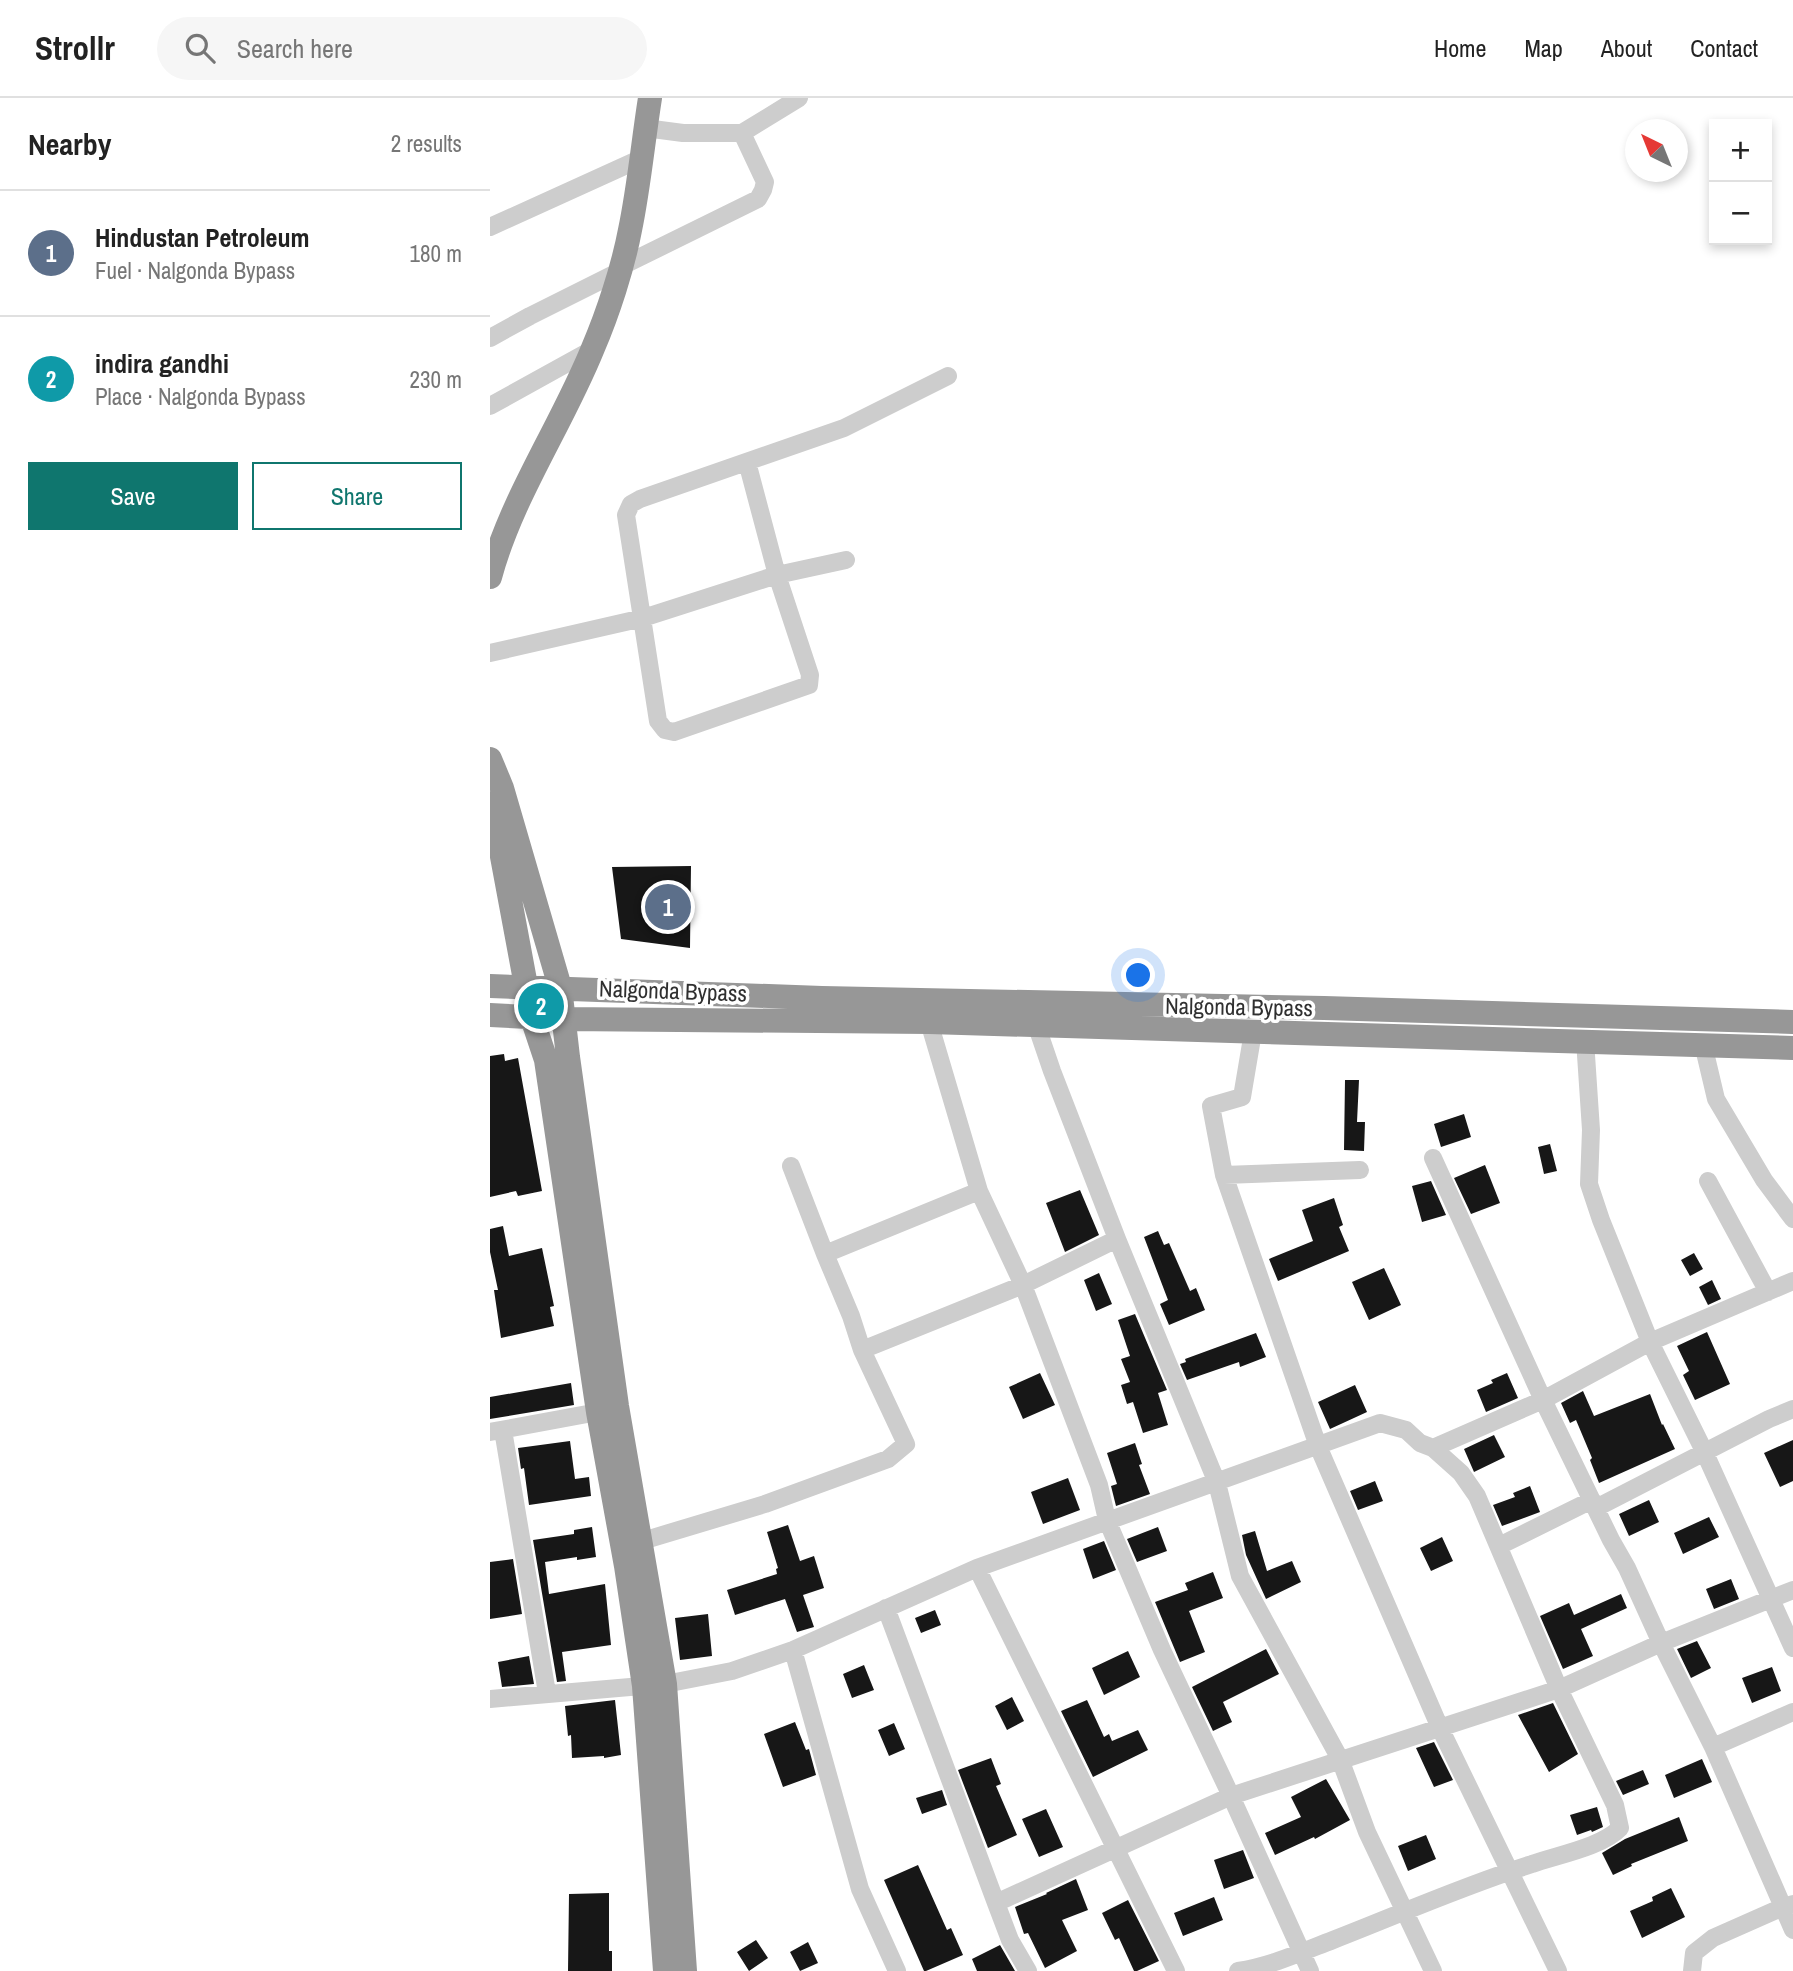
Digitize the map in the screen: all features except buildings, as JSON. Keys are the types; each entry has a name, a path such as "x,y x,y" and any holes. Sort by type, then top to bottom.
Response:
{"highway":[{"path":"490,577 495,542 571,400 593,349 630,232 650,98"},
{"path":"490,759 502,788 560,986 617,1406 639,1542 685,1971"},
{"path":"490,794 526,986 546,1060 598,1412 626,1566 655,1685 665,1971"},
{"path":"490,985 526,986"},
{"name":"Nalgonda Bypass","path":"526,986 822,998 1324,1008 1793,1022"},
{"path":"490,1016 533,1018"},
{"name":"Nalgonda Bypass","path":"533,1018 929,1022 1793,1048"}],"street":[{"path":"645,128 683,133 742,133 799,98"},
{"path":"490,338 758,199 764,190 765,182 742,133"},
{"path":"490,227 642,158"},
{"path":"490,406 593,349"},
{"path":"747,462 777,575 810,675 809,685 674,732 665,730 658,721 625,515 631,504 640,499 853,424 948,376"},
{"path":"490,653 643,618 777,575 846,560"},
{"path":"929,1022 979,1191 1023,1285 1099,1485 1107,1520 1162,1650 1310,1971"},
{"path":"1037,1027 1117,1239 1217,1482 1240,1576 1340,1759 1367,1832 1433,1971"},
{"path":"1253,1032 1242,1097 1211,1106 1224,1175 1318,1446 1440,1728 1558,1971"},
{"path":"1585,1040 1591,1130 1589,1184 1650,1342 1704,1451 1793,1648"},
{"path":"1703,1044 1716,1099 1764,1180 1793,1219"},
{"path":"1433,1158 1543,1400 1627,1568 1788,1905 1793,1930"},
{"path":"639,1542 765,1504 888,1459 906,1444 862,1350 791,1166"},
{"path":"1224,1175 1360,1170"},
{"path":"1708,1181 1768,1292"},
{"path":"825,1254 979,1191"},
{"path":"862,1350 1023,1285 1117,1239"},
{"path":"1433,1448 1543,1400 1650,1342 1793,1281"},
{"path":"1499,1546 1793,1409"},
{"path":"547,1693 497,1431 598,1412"},
{"path":"490,1699 655,1685 732,1671 793,1650 977,1568 1107,1520 1380,1423 1406,1430 1420,1443 1433,1448 1461,1473 1477,1496 1559,1689 1615,1805 1620,1828 1600,1841 1511,1870 1301,1952 1238,1971"},
{"path":"977,1568 1176,1971"},
{"path":"996,1903 1231,1796 1559,1689 1661,1643 1793,1590"},
{"path":"886,1608 1010,1940 1028,1971"},
{"path":"793,1650 860,1889 897,1971"},
{"path":"1713,1747 1793,1712"},
{"path":"1692,1971 1693,1954 1713,1938 1788,1905"}],"place":[{"name":"Hindustan Petroleum","path":"668,907"},
{"name":"indira gandhi","path":"541,1006"}]}
